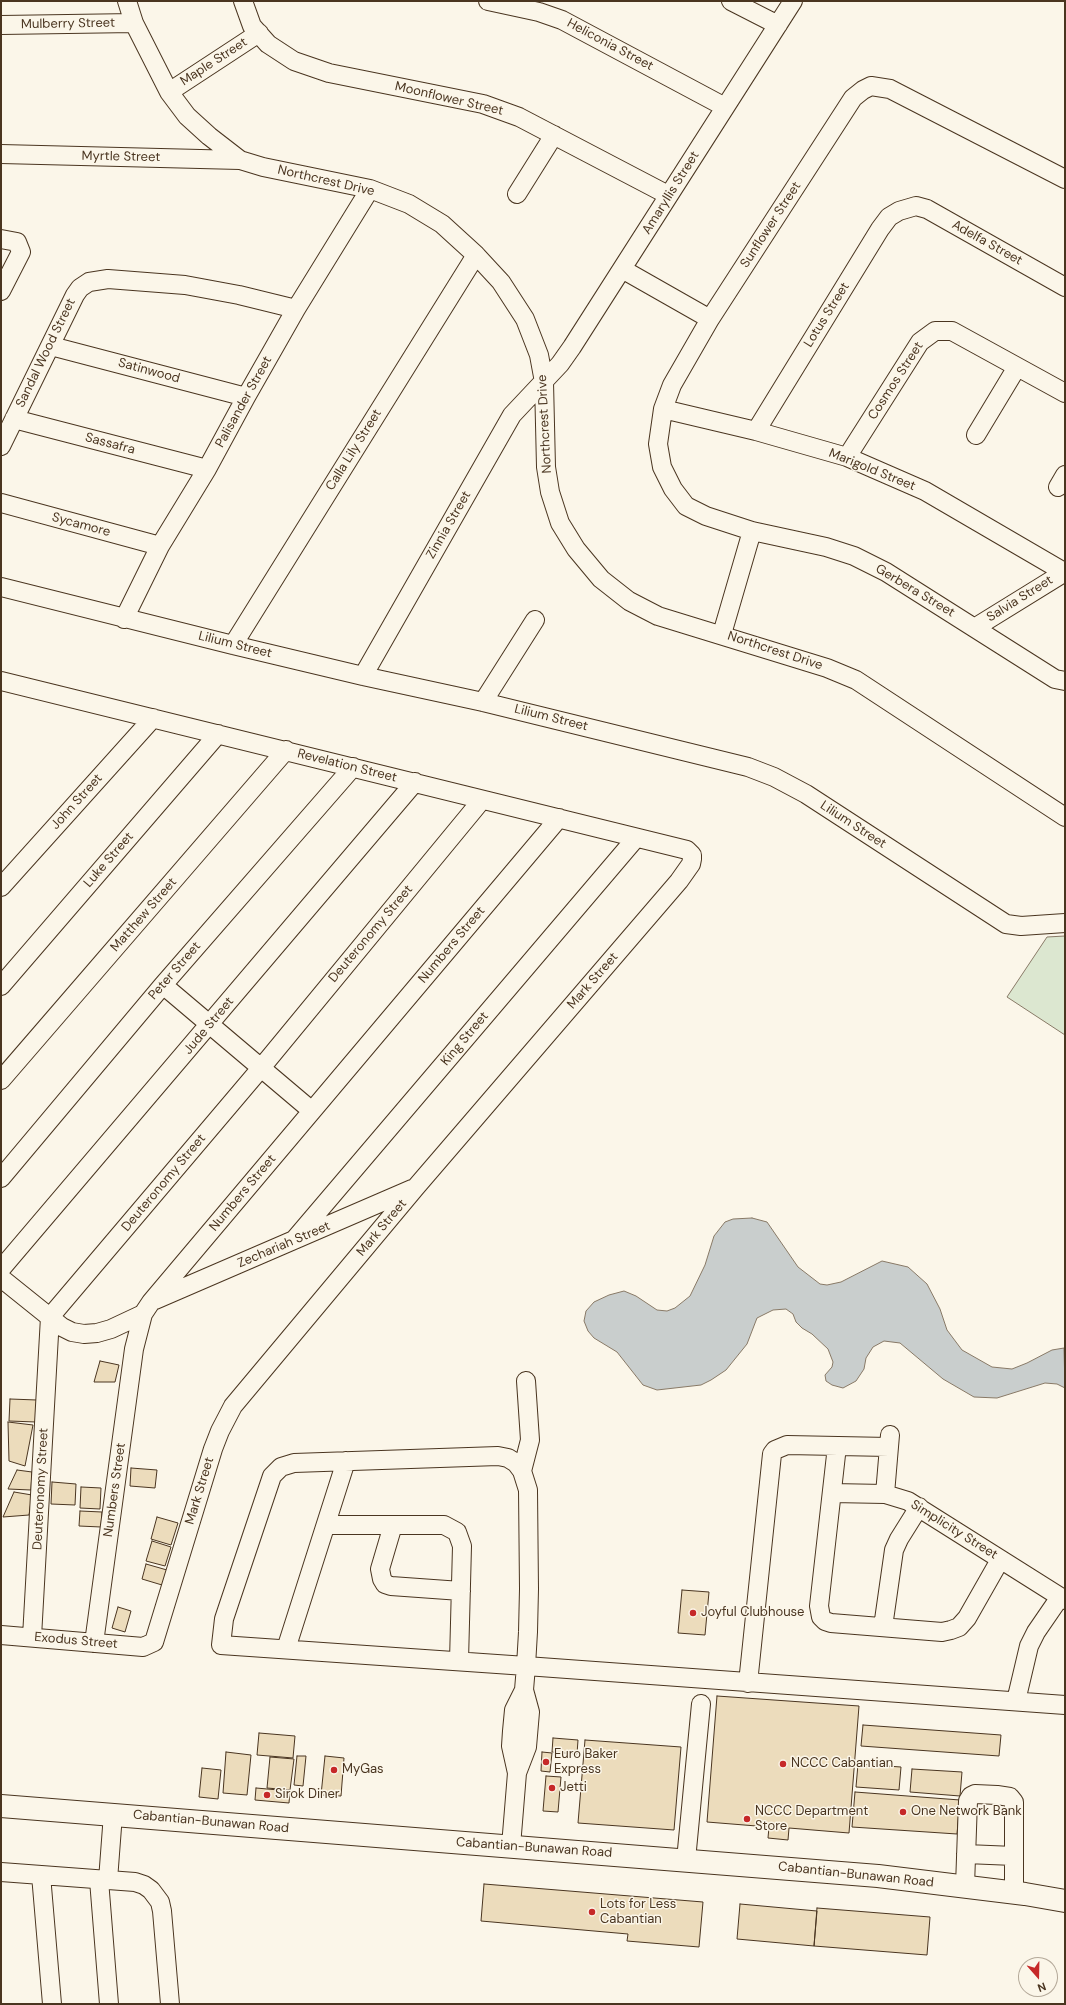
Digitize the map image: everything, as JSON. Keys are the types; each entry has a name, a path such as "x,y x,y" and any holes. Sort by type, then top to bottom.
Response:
{"main road":[{"name":"Cabantian-Bunawan Road","path":"1,1806 878,1876 965,1886 1065,1901"}],"street":[{"name":"Northcrest Drive","path":"127,1 134,23 169,92 192,121 208,136 240,160 263,167 370,189 409,204 442,224 476,254 501,282 525,319 539,355 544,382 546,467 550,492 560,523 576,549 602,579 629,601 658,616 722,634 827,668 856,680 1061,809"},
{"name":"Moonflower Street","path":"243,1 252,26 268,44 294,61 329,73 483,104 519,117 668,195"},
{"name":"Heliconia Street","path":"488,1 539,12 562,20 725,107"},
{"path":"731,1 778,25"},
{"name":"Amaryllis Street","path":"544,382 572,347 793,1"},
{"name":"Mulberry Street","path":"1,25 134,23"},
{"name":"Maple Street","path":"169,92 258,33"},
{"name":"Sunflower Street","path":"752,531 700,513 686,506 672,489 662,467 658,444 663,409 672,385 695,348 710,319 853,98 871,86 890,89 1065,179"},
{"path":"517,194 554,135"},
{"name":"Myrtle Street","path":"1,154 240,160"},
{"name":"Palisander Street","path":"124,619 160,546 206,469 296,309 370,189"},
{"name":"Adelfa Street","path":"907,208 916,206 927,209 1065,287"},
{"name":"Lotus Street","path":"756,431 880,229 889,217 907,208"},
{"path":"1,239 17,242 20,246 21,252 1,291"},
{"name":"Calla Lily Street","path":"232,645 476,254"},
{"path":"622,269 710,319"},
{"name":"Sandal Wood Street","path":"1,446 75,295 80,288 97,279 185,285 239,295 296,309"},
{"name":"Cosmos Street","path":"847,457 920,342 927,335 935,331 952,331 1065,393"},
{"name":"Satinwood","path":"51,346 246,397"},
{"path":"976,435 1017,367"},
{"name":"Zinnia Street","path":"364,676 512,415 544,382"},
{"name":"Marigold Street","path":"663,409 756,431 847,457 925,491 972,516 1027,551 1065,572"},
{"name":"Sassafra","path":"14,419 206,469"},
{"name":"Sycamore","path":"1,503 160,546"},
{"path":"722,634 752,531"},
{"name":"Gerbera Street","path":"752,531 826,547 854,556 886,572 976,627 1055,679 1065,681"},
{"name":"Salvia Street","path":"976,627 1065,572"},
{"name":"Lilium Street","path":"1,587 124,619 364,676 483,702 748,767 767,774 806,794 1006,924 1021,926 1065,923"},
{"path":"483,702 535,620"},
{"name":"Revelation Street","path":"1,681 415,782 482,801 559,818 687,850 692,855"},
{"name":"John Street","path":"1,887 152,718"},
{"name":"Luke Street","path":"1,986 218,734"},
{"name":"Matthew Street","path":"1,1080 286,750"},
{"name":"Peter Street","path":"1,1178 162,985 353,767"},
{"name":"Jude Street","path":"1,1269 415,782"},
{"name":"Deuteronomy Street","path":"32,1637 50,1317 261,1068 482,801"},
{"name":"Numbers Street","path":"94,1643 134,1349 147,1308 559,818"},
{"name":"King Street","path":"294,1240 636,838"},
{"name":"Mark Street","path":"151,1645 156,1639 213,1449 233,1406 416,1187 679,881 691,864 692,855"},
{"path":"162,985 312,1111"},
{"name":"Zechariah Street","path":"1,1278 50,1317 72,1332 84,1334 111,1329 147,1308 294,1240 416,1187"},
{"path":"522,1470 530,1440 526,1381"},
{"path":"748,1683 772,1454 775,1450 787,1445 837,1446 890,1441 885,1494"},
{"path":"837,1446 819,1606 821,1617 831,1623 942,1632 959,1626 966,1618 1000,1560"},
{"path":"511,1846 517,1773 527,1747 530,1712 524,1690 526,1666 529,1603 528,1505 526,1480 522,1470 516,1463 508,1458 498,1456 294,1463 281,1467 272,1476 224,1619 221,1645 459,1661 526,1666 748,1683 1065,1705"},
{"path":"286,1649 346,1461"},
{"name":"Simplicity Street","path":"832,1493 885,1494 896,1496 919,1507 1062,1599"},
{"path":"883,1627 894,1550 899,1539 919,1507"},
{"path":"326,1525 444,1525 457,1532 462,1546 459,1661"},
{"path":"393,1525 380,1569 382,1579 386,1584 391,1586 461,1591"},
{"path":"1016,1701 1028,1646 1036,1632 1062,1599"},
{"name":"Exodus Street","path":"1,1635 143,1647 151,1645"},
{"path":"686,1860 702,1704"},
{"path":"965,1886 968,1801 976,1794 1010,1797 1014,1802 1014,1893"},
{"path":"109,2004 104,1880 112,1814"},
{"path":"966,1854 1014,1856"},
{"path":"1,1872 104,1880 144,1885 151,1890 160,1902 162,1911 170,2004"},
{"path":"41,1875 52,2004"}],"green space":[{"path":"1065,936 1065,1035 1007,997 1047,937"}],"shaded area":[{"path":"752,1218 767,1222 798,1267 820,1284 827,1285 841,1282 882,1261 908,1267 927,1284 940,1309 947,1330 962,1350 992,1367 1012,1369 1052,1350 1064,1348 1065,1388 1057,1384 1045,1383 997,1398 974,1397 943,1379 900,1343 884,1341 873,1347 866,1358 864,1369 856,1381 843,1388 832,1385 826,1381 825,1375 832,1367 833,1362 828,1349 812,1334 802,1328 796,1322 793,1314 786,1309 773,1310 757,1318 747,1344 726,1370 711,1380 701,1385 657,1390 643,1385 617,1352 594,1338 588,1331 584,1321 586,1311 594,1302 609,1295 624,1291 636,1296 657,1310 667,1311 675,1308 690,1296 705,1265 714,1236 725,1222 733,1219"}],"building":[{"path":"100,1361 119,1365 115,1382 94,1382"},
{"path":"10,1399 37,1400 36,1422 9,1421"},
{"path":"8,1422 33,1425 25,1466 9,1461"},
{"path":"131,1468 157,1470 155,1488 130,1486"},
{"path":"17,1470 32,1472 31,1490 8,1489"},
{"path":"52,1482 76,1484 75,1505 51,1504"},
{"path":"81,1487 101,1488 100,1509 80,1508"},
{"path":"14,1492 32,1495 29,1515 3,1517"},
{"path":"80,1511 102,1512 101,1527 79,1526"},
{"path":"157,1517 178,1523 171,1545 151,1539"},
{"path":"152,1541 171,1547 165,1566 146,1561"},
{"path":"146,1564 167,1570 162,1585 142,1579"},
{"name":"Joyful Clubhouse","path":"682,1590 709,1592 705,1635 678,1633"},
{"path":"118,1607 131,1611 125,1632 112,1628"},
{"name":"NCCC Cabantian","path":"717,1696 859,1706 849,1833 789,1828 788,1840 768,1838 769,1827 707,1822"},
{"path":"863,1725 1001,1735 999,1756 861,1746"},
{"path":"259,1733 295,1736 293,1758 257,1755"},
{"path":"553,1738 578,1740 577,1754 552,1752"},
{"path":"585,1740 681,1747 674,1830 578,1823"},
{"path":"226,1752 251,1755 247,1795 223,1793"},
{"name":"Euro Baker Express","path":"542,1752 552,1753 550,1772 541,1771"},
{"path":"297,1756 306,1756 303,1786 294,1785"},
{"name":"MyGas","path":"325,1756 344,1758 341,1796 321,1795"},
{"path":"270,1757 294,1759 290,1790 267,1788"},
{"path":"858,1764 901,1767 899,1790 856,1787"},
{"path":"202,1768 221,1770 218,1799 199,1797"},
{"path":"912,1769 962,1772 960,1796 910,1792"},
{"name":"Jetti","path":"546,1776 561,1777 558,1812 543,1811"},
{"path":"256,1788 290,1791 289,1803 255,1800"},
{"path":"855,1792 960,1800 957,1834 852,1827"},
{"name":"Lots for Less Cabantian","path":"484,1884 703,1902 699,1947 627,1941 628,1934 481,1921"},
{"path":"740,1904 817,1911 814,1946 737,1939"},
{"path":"817,1908 930,1917 927,1955 814,1946"}],"place":[{"name":"Joyful Clubhouse","path":"693,1613"},
{"name":"Euro Baker Express","path":"546,1762"},
{"name":"NCCC Cabantian","path":"783,1764"},
{"name":"MyGas","path":"334,1770"},
{"name":"Jetti","path":"552,1788"},
{"name":"Sirok Diner","path":"267,1795"},
{"name":"One Network Bank","path":"903,1812"},
{"name":"NCCC Department Store","path":"747,1819"},
{"name":"Lots for Less Cabantian","path":"592,1912"}]}
